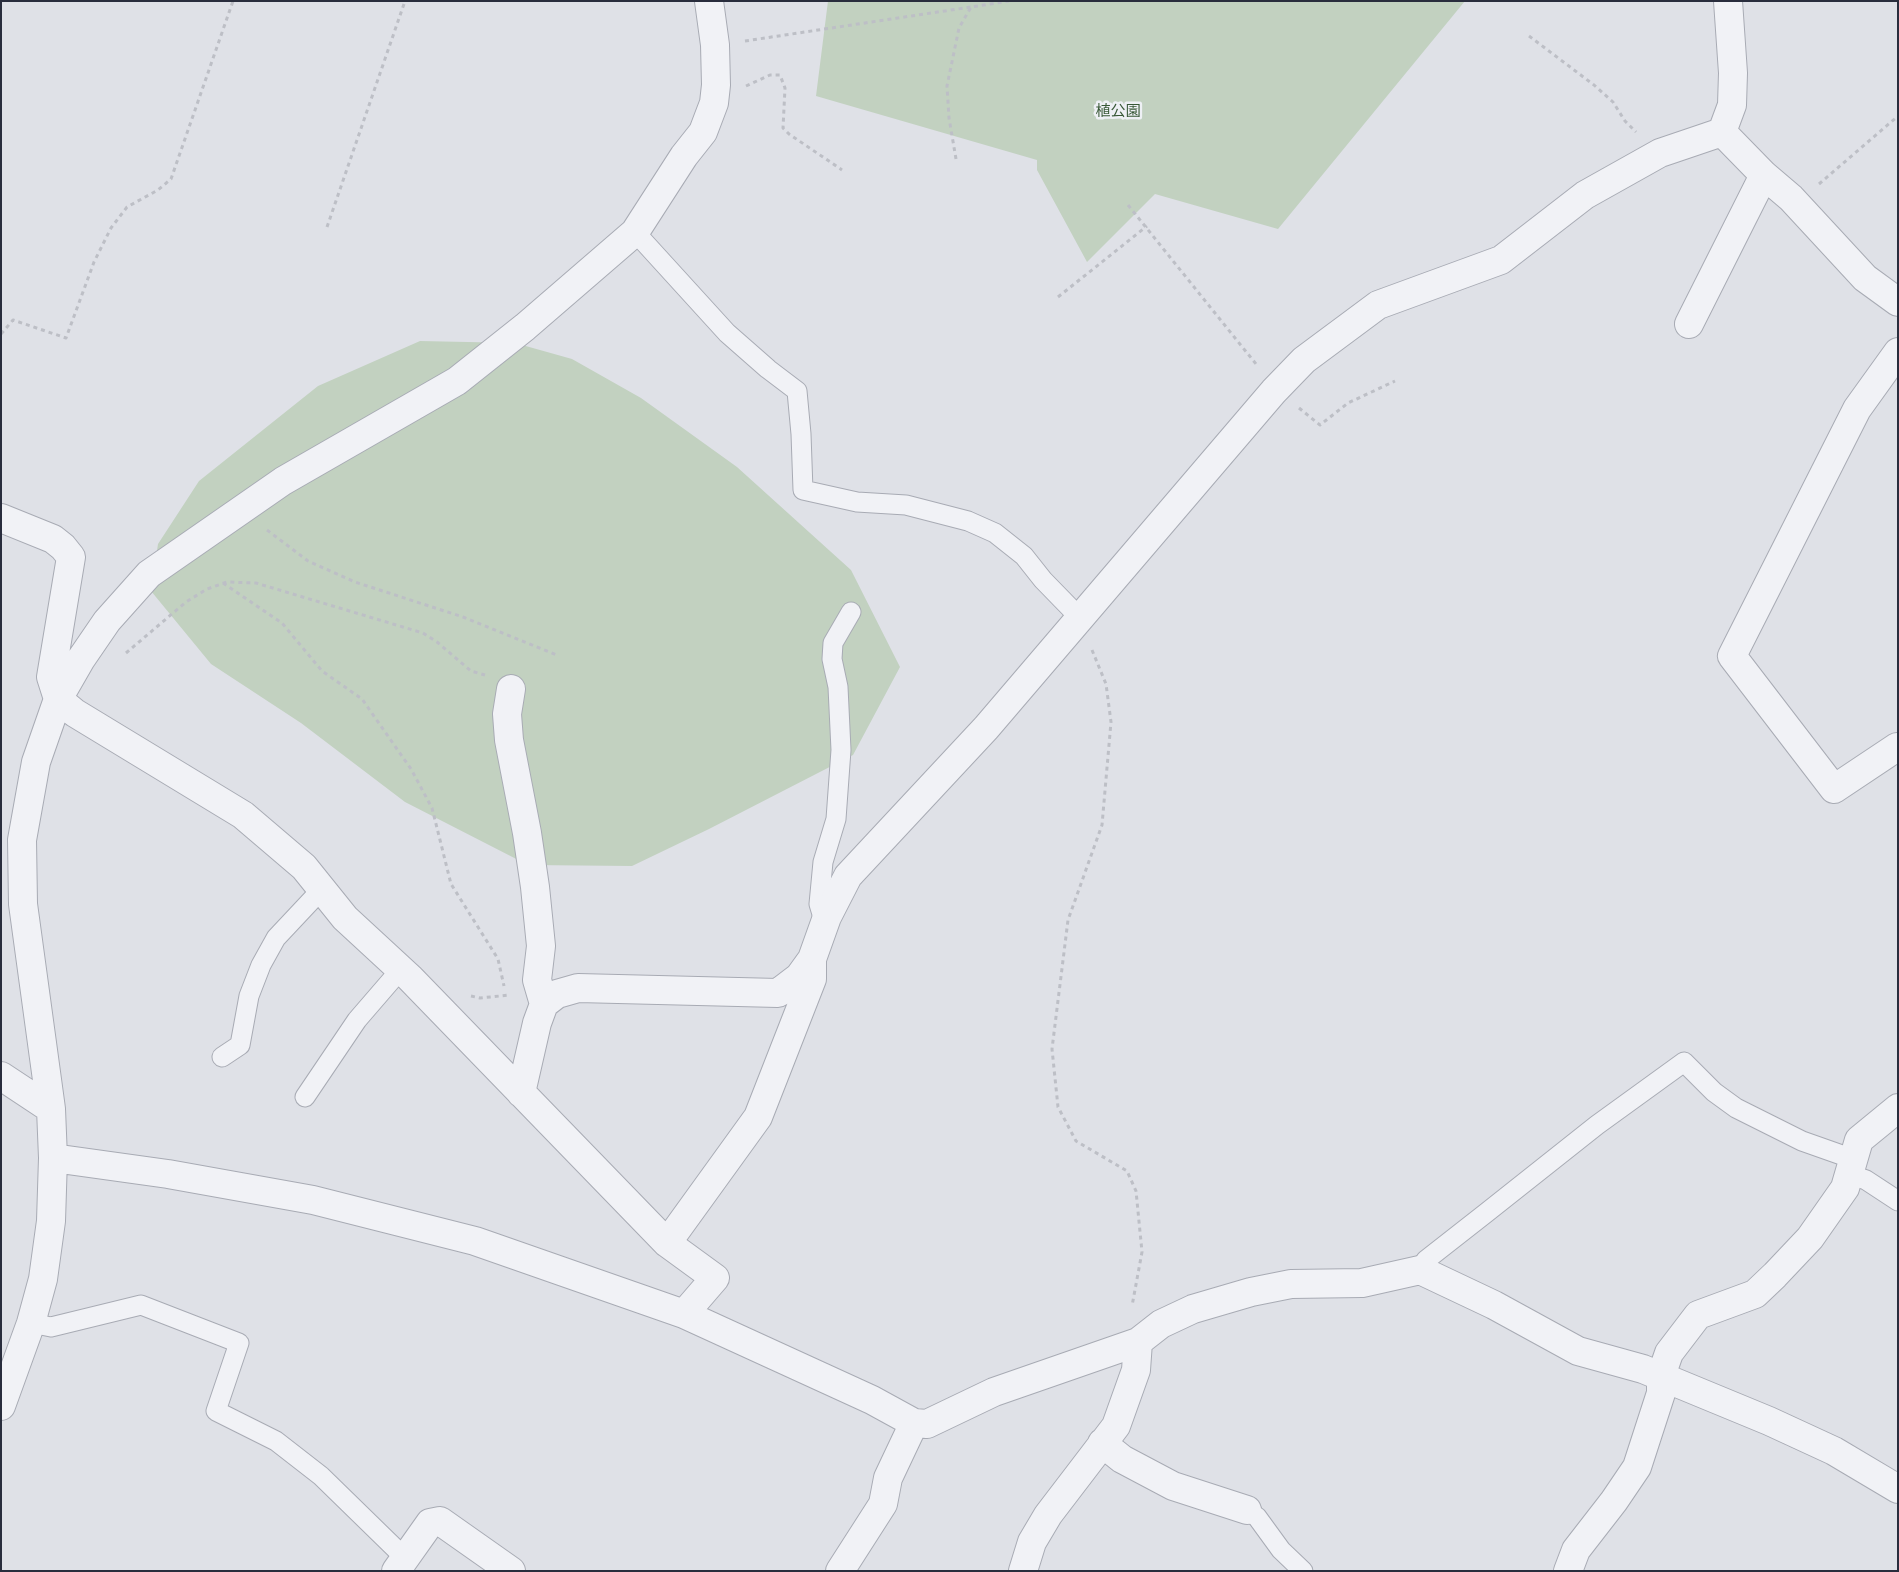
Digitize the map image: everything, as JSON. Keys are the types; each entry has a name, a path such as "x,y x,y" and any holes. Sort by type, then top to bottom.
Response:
{"street":[{"path":"1,1406 31,1323 43,1279 52,1221 53,1158 51,1110 23,904 22,840 36,762 58,699 81,659 107,621 149,574 283,481 457,381 525,327 635,232 684,156 703,132 714,103 716,85 715,45 709,1"},
{"path":"1722,132 1732,105 1733,73 1728,1"},
{"path":"521,1093 537,1023 544,1004 557,994 578,988 778,993 799,977 812,959 827,918 848,876 986,728 1276,389 1304,360 1378,305 1501,260 1585,194 1662,153 1722,132"},
{"path":"1722,132 1764,175 1796,204 1865,278 1898,302"},
{"path":"1689,324 1764,175"},
{"path":"1897,747 1834,789 1732,656 1857,409 1898,352"},
{"path":"1,518 53,539 63,547 70,557 70,570 51,677 58,699 75,713 243,815 304,867 345,918 401,969 667,1243 715,1278 684,1314"},
{"path":"501,683 508,714 509,740 527,833 535,887 541,946 537,980 544,1004"},
{"path":"667,1243 758,1117 812,978 812,959"},
{"path":"1,1076 51,1110"},
{"path":"1568,1571 1576,1550 1614,1501 1636,1467 1662,1393 1662,1376 1669,1353 1698,1314 1755,1294 1776,1275 1810,1238 1845,1188 1859,1140 1898,1108"},
{"path":"53,1158 168,1174 322,1202 475,1241 684,1314 872,1400 914,1423 927,1424 994,1392 1131,1344 1161,1324 1193,1309 1251,1292 1291,1284 1362,1283 1420,1270 1494,1305 1578,1351 1643,1369 1769,1421 1825,1448 1898,1488"},
{"path":"1023,1571 1032,1542 1048,1515 1116,1426 1136,1370 1131,1344"},
{"path":"840,1571 883,1504 888,1478 914,1423"},
{"path":"1102,1443 1122,1460 1173,1486 1247,1510"},
{"path":"401,1564 430,1523 440,1521 511,1571"}],"lane":[{"path":"635,232 727,332 768,369 797,391 803,490 857,502 906,505 968,521 995,533 1024,556 1076,622"},
{"path":"827,918 822,914 819,904 823,862 836,819 841,750 838,687 832,659 833,643 851,612"},
{"path":"222,1057 240,1045 249,996 261,965 276,938 322,889"},
{"path":"305,1097 358,1020 401,969"},
{"path":"1420,1270 1426,1260 1486,1212 1597,1125 1684,1062 1714,1092 1736,1108 1851,1167 1866,1180 1898,1201"},
{"path":"31,1323 51,1327 141,1305 239,1342 216,1411 276,1441 322,1476 401,1564"},
{"path":"1247,1510 1257,1517 1280,1550 1303,1571"}],"path":[{"path":"1,334 13,320 66,338 94,262 111,228 127,207 158,190 171,179 232,1"},
{"path":"327,227 405,1"},
{"path":"715,45 1009,1"},
{"path":"956,159 949,118 947,86 959,28 971,7"},
{"path":"1529,36 1594,85 1613,102 1625,121 1641,137 1662,153"},
{"path":"716,85 740,87 751,85 770,74 780,75 785,88 783,128 842,170"},
{"path":"1796,204 1898,116"},
{"path":"1128,205 1276,389 1320,425 1348,403 1395,381"},
{"path":"1058,296 1146,226"},
{"path":"241,510 308,561 355,582 463,617 559,656"},
{"path":"120,657 186,602 207,590 227,582 256,583 422,633 437,642 471,671 501,683"},
{"path":"222,584 282,623 322,671 362,699 411,769 432,808 452,884 498,959 506,996"},
{"path":"1076,622 1094,653 1106,684 1111,722 1102,825 1068,920 1052,1050 1058,1108 1076,1141 1127,1171 1136,1191 1142,1252 1131,1344"}],"green space":[{"name":"植公園","path":"828,1 1465,1 1278,229 1155,194 1087,262 1037,170 1037,160 816,96"},
{"path":"420,341 515,343 572,359 641,398 737,467 851,570 900,667 853,755 632,866 528,865 405,802 301,723 211,664 151,591 158,544 199,481 318,386"}]}
